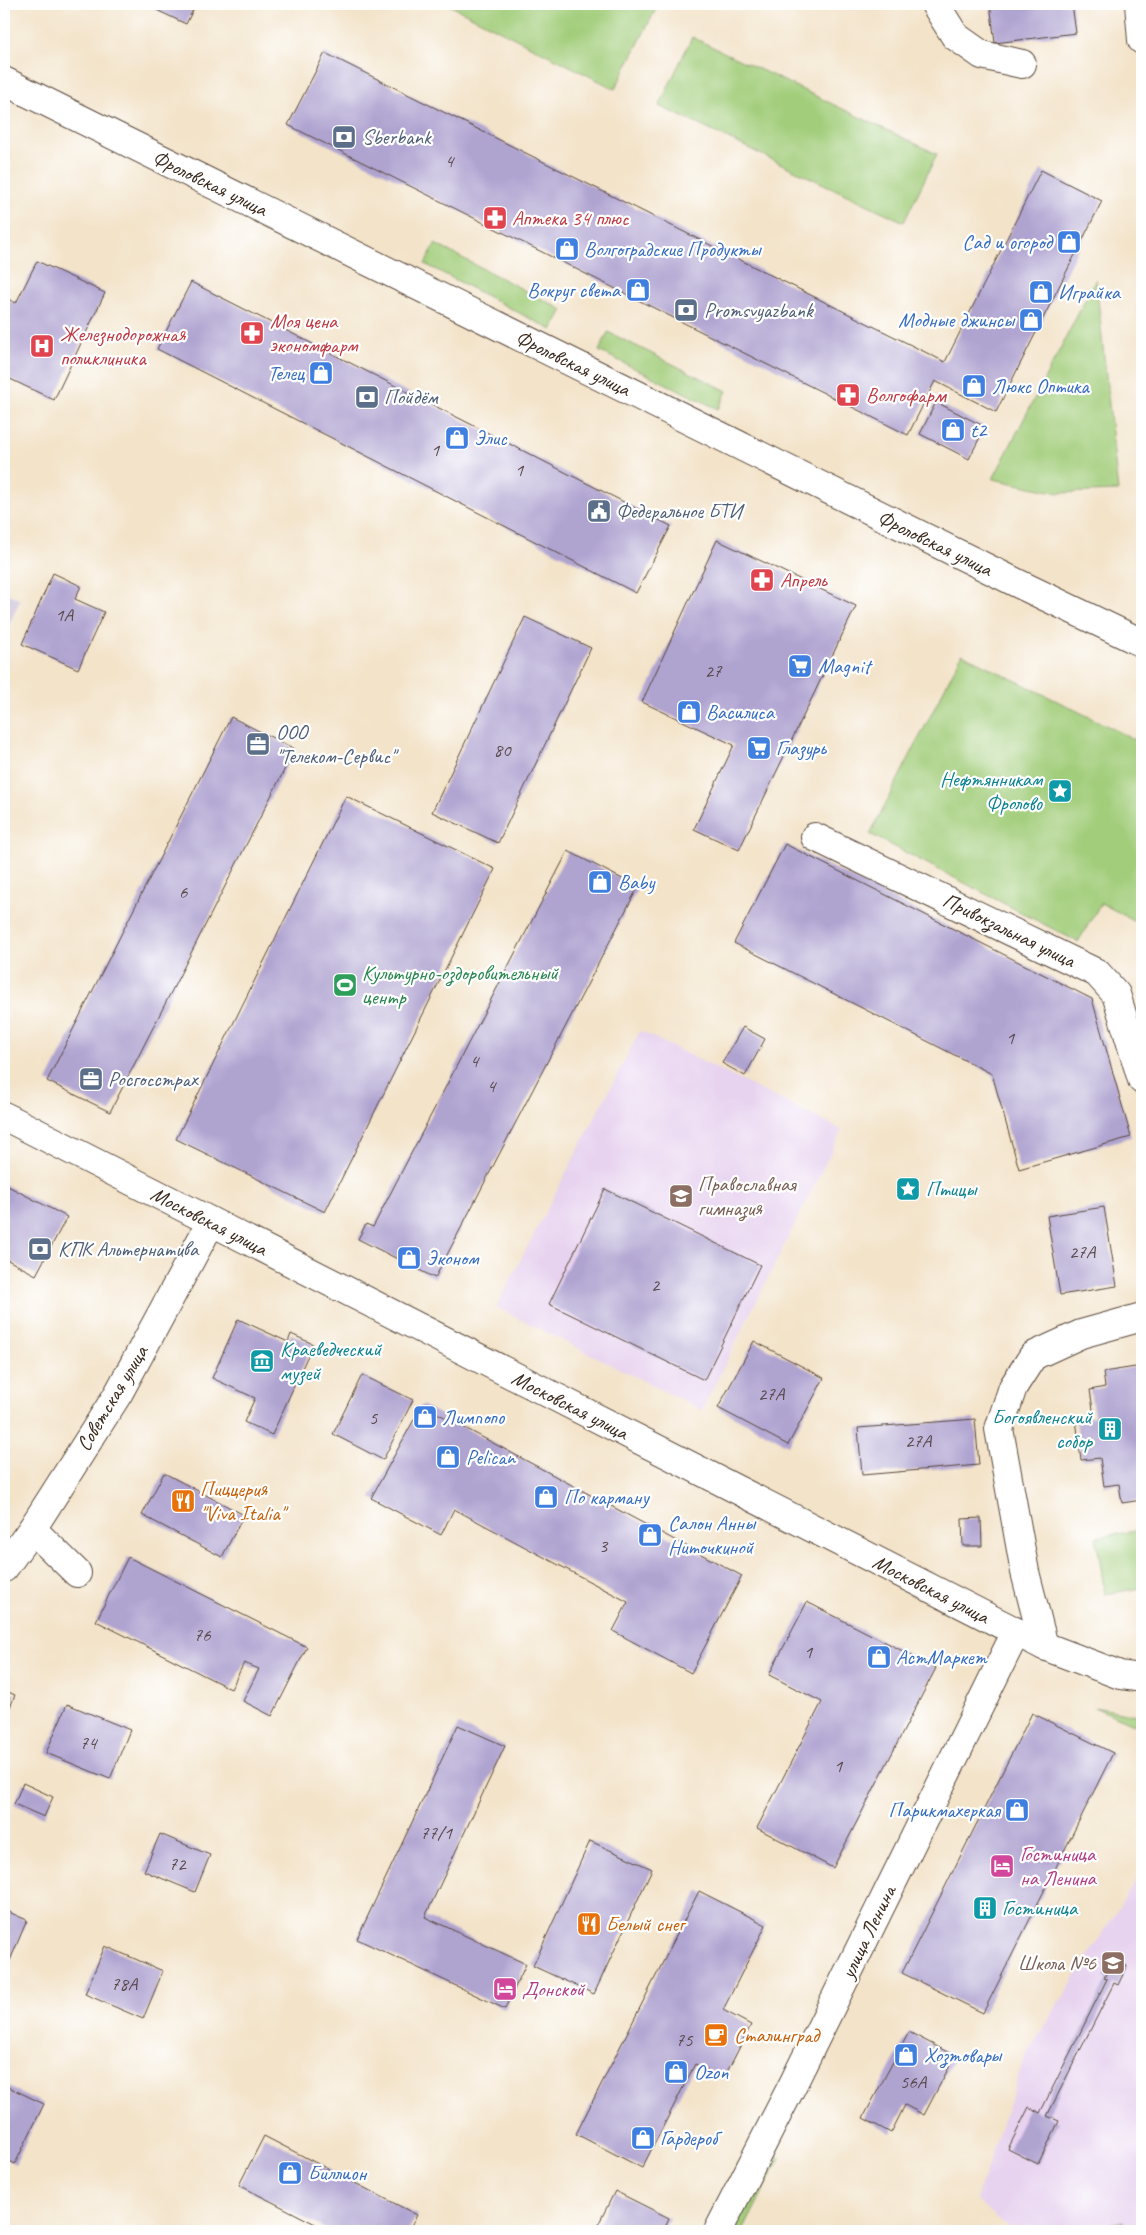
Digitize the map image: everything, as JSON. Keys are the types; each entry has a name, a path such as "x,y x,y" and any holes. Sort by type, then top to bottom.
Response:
{"street":[{"path":"935,4 955,36 982,54 1022,64"},
{"path":"1139,4 1142,40"},
{"name":"Фроловская улица","path":"4,81 1008,579 1142,643"},
{"name":"Привокзальная улица","path":"815,837 1097,973 1116,994 1142,1080"},
{"name":"Московская улица","path":"4,1116 1044,1646 1120,1676 1142,1678"},
{"name":"Советская улица","path":"4,1568 32,1529 118,1394 211,1222"},
{"path":"1044,1646 1025,1572 999,1429 1013,1387 1033,1356 1081,1334 1142,1317"},
{"path":"32,1529 78,1573"},
{"name":"улица Ленина","path":"718,2231 786,2098 1016,1632"}],"shaded area":[{"path":"4,592 20,600 4,635"},
{"name":"Православная гимназия","path":"640,1031 842,1130 702,1410 496,1307"},
{"name":"Школа №6","path":"1142,1871 1142,2231 1013,2231 976,2200 1025,2056"}],"green space":[{"path":"447,4 646,4 656,9 615,89"},
{"path":"692,37 937,154 904,222 659,106"},
{"path":"435,244 563,310 552,330 425,264"},
{"path":"1096,279 1118,491 1059,493 993,479"},
{"path":"608,332 727,391 718,409 599,351"},
{"path":"962,654 1142,743 1142,925 1101,903 1078,942 870,834"},
{"path":"1142,1530 1142,1588 1105,1594 1096,1537"},
{"path":"1094,1707 1142,1716 1142,1728"},
{"path":"772,2150 780,2158 743,2231 731,2231"},
{"path":"1124,2221 1126,2231 1081,2231"}],"building":[{"path":"144,4 196,4 186,24"},
{"path":"990,4 1072,4 1076,33 995,43"},
{"path":"325,53 945,362 1041,170 1102,201 996,412 935,381 908,435 288,125"},
{"name":"Железнодорожная поликлиника","path":"37,261 105,293 54,400 4,376 4,297 16,303"},
{"path":"191,282 671,526 636,593 157,349"},
{"name":"t2","path":"936,402 985,427 969,459 920,434"},
{"path":"717,540 856,606 739,850 694,829 734,745 642,702"},
{"path":"53,573 81,586 75,599 104,612 78,669 22,644"},
{"path":"525,617 591,648 498,843 432,812"},
{"path":"231,717 295,749 110,1112 47,1081"},
{"name":"Культурно-оздоровительный центр","path":"346,796 495,869 325,1212 176,1139"},
{"path":"785,844 1092,999 1131,1137 1019,1169 992,1074 734,943"},
{"path":"568,851 638,887 435,1278 358,1239 366,1224 373,1227"},
{"path":"743,1027 765,1039 745,1076 722,1063"},
{"path":"4,1184 67,1217 36,1275 4,1258"},
{"name":"Православная гимназия","path":"605,1189 760,1265 704,1380 549,1304"},
{"path":"1104,1207 1117,1286 1060,1295 1047,1216"},
{"name":"Краеведческий музей","path":"238,1319 288,1342 291,1334 313,1344 272,1435 244,1422 255,1398 212,1378"},
{"path":"754,1341 824,1378 788,1445 718,1408"},
{"name":"Богоявленский собор","path":"1142,1366 1142,1500 1122,1503 1119,1484 1104,1486 1100,1458 1081,1460 1076,1419 1094,1416 1090,1390 1105,1387 1103,1372"},
{"path":"362,1375 413,1400 383,1460 333,1434"},
{"path":"422,1405 742,1576 691,1673 613,1631 628,1602 454,1509 441,1535 371,1498"},
{"path":"975,1419 979,1465 862,1475 858,1428"},
{"name":"Пиццерия \"Viva Italia\"","path":"164,1473 244,1515 222,1557 142,1515"},
{"path":"981,1518 982,1546 963,1546 962,1519"},
{"path":"128,1557 307,1647 272,1716 243,1701 259,1669 244,1663 231,1689 96,1621"},
{"path":"807,1602 936,1668 833,1868 757,1828 822,1702 769,1675"},
{"path":"4,1690 15,1695 6,1717 4,1716"},
{"path":"67,1704 130,1730 110,1779 46,1753"},
{"name":"Гостиница","path":"1032,1713 1113,1753 983,2013 902,1973"},
{"path":"458,1725 505,1746 425,1917 526,1964 505,2009 357,1939"},
{"path":"23,1783 53,1797 44,1817 14,1804"},
{"path":"160,1834 210,1855 195,1892 144,1871"},
{"name":"Белый снег","path":"590,1841 652,1869 594,1994 533,1966"},
{"path":"699,1891 766,1925 723,2010 751,2025 724,2078 695,2064 642,2168 576,2134"},
{"path":"4,1910 27,1920 6,1970 4,1969"},
{"path":"105,1946 163,1971 143,2019 85,1994"},
{"path":"1113,1959 1127,1966 1118,1985 1114,1983 1047,2116 1059,2121 1038,2164 1008,2149 1029,2107 1040,2113 1107,1979 1104,1978"},
{"path":"909,2032 955,2056 924,2115 905,2105 891,2133 863,2118"},
{"path":"4,2085 44,2104 15,2164 4,2158"},
{"name":"Биллион","path":"264,2136 417,2215 408,2231 329,2231 239,2185"},
{"path":"615,2191 669,2218 663,2231 595,2231"}],"place":[{"name":"Sberbank","path":"344,137"},
{"name":"Аптека 34 плюс","path":"495,218"},
{"name":"Сад и огород","path":"1069,242"},
{"name":"Волгоградские Продукты","path":"567,249"},
{"name":"Вокруг света","path":"638,290"},
{"name":"Играйка","path":"1041,292"},
{"name":"Promsvyazbank","path":"686,310"},
{"name":"Модные джинсы","path":"1031,320"},
{"name":"Моя цена экономфарм","path":"252,333"},
{"name":"Железнодорожная поликлиника","path":"42,346"},
{"name":"Телец","path":"321,373"},
{"name":"Люкс Оптика","path":"974,386"},
{"name":"Волгофарм","path":"848,395"},
{"name":"Пойдём","path":"367,397"},
{"name":"t2","path":"953,430"},
{"name":"Элис","path":"457,438"},
{"name":"Федеральное БТИ","path":"599,511"},
{"name":"Апрель","path":"762,580"},
{"name":"Magnit","path":"800,666"},
{"name":"Василиса","path":"689,712"},
{"name":"ООО \"Телеком-Сервис\"","path":"258,744"},
{"name":"Глазурь","path":"759,748"},
{"name":"Нефтянникам Фролово","path":"1060,791"},
{"name":"Baby","path":"600,882"},
{"name":"Культурно-оздоровительный центр","path":"345,985"},
{"name":"Росгосстрах","path":"91,1079"},
{"name":"Птицы","path":"908,1189"},
{"name":"Православная гимназия","path":"681,1196"},
{"name":"КПК Альтернатива","path":"40,1249"},
{"name":"Эконом","path":"409,1258"},
{"name":"Краеведческий музей","path":"262,1361"},
{"name":"Лимпопо","path":"425,1417"},
{"name":"Богоявленский собор","path":"1110,1429"},
{"name":"Pelican","path":"448,1457"},
{"name":"По карману","path":"546,1497"},
{"name":"Пиццерия \"Viva Italia\"","path":"183,1501"},
{"name":"Салон Анны Ниточкиной","path":"650,1535"},
{"name":"АстМаркет","path":"879,1657"},
{"name":"Парикмахеркая","path":"1017,1810"},
{"name":"Гостиница на Ленина","path":"1002,1866"},
{"name":"Гостиница","path":"985,1908"},
{"name":"Белый снег","path":"589,1924"},
{"name":"Школа №6","path":"1113,1963"},
{"name":"Донской","path":"505,1989"},
{"name":"Сталинград","path":"716,2035"},
{"name":"Хозтовары","path":"906,2055"},
{"name":"Ozon","path":"676,2072"},
{"name":"Гардероб","path":"643,2138"},
{"name":"Биллион","path":"290,2173"}]}
